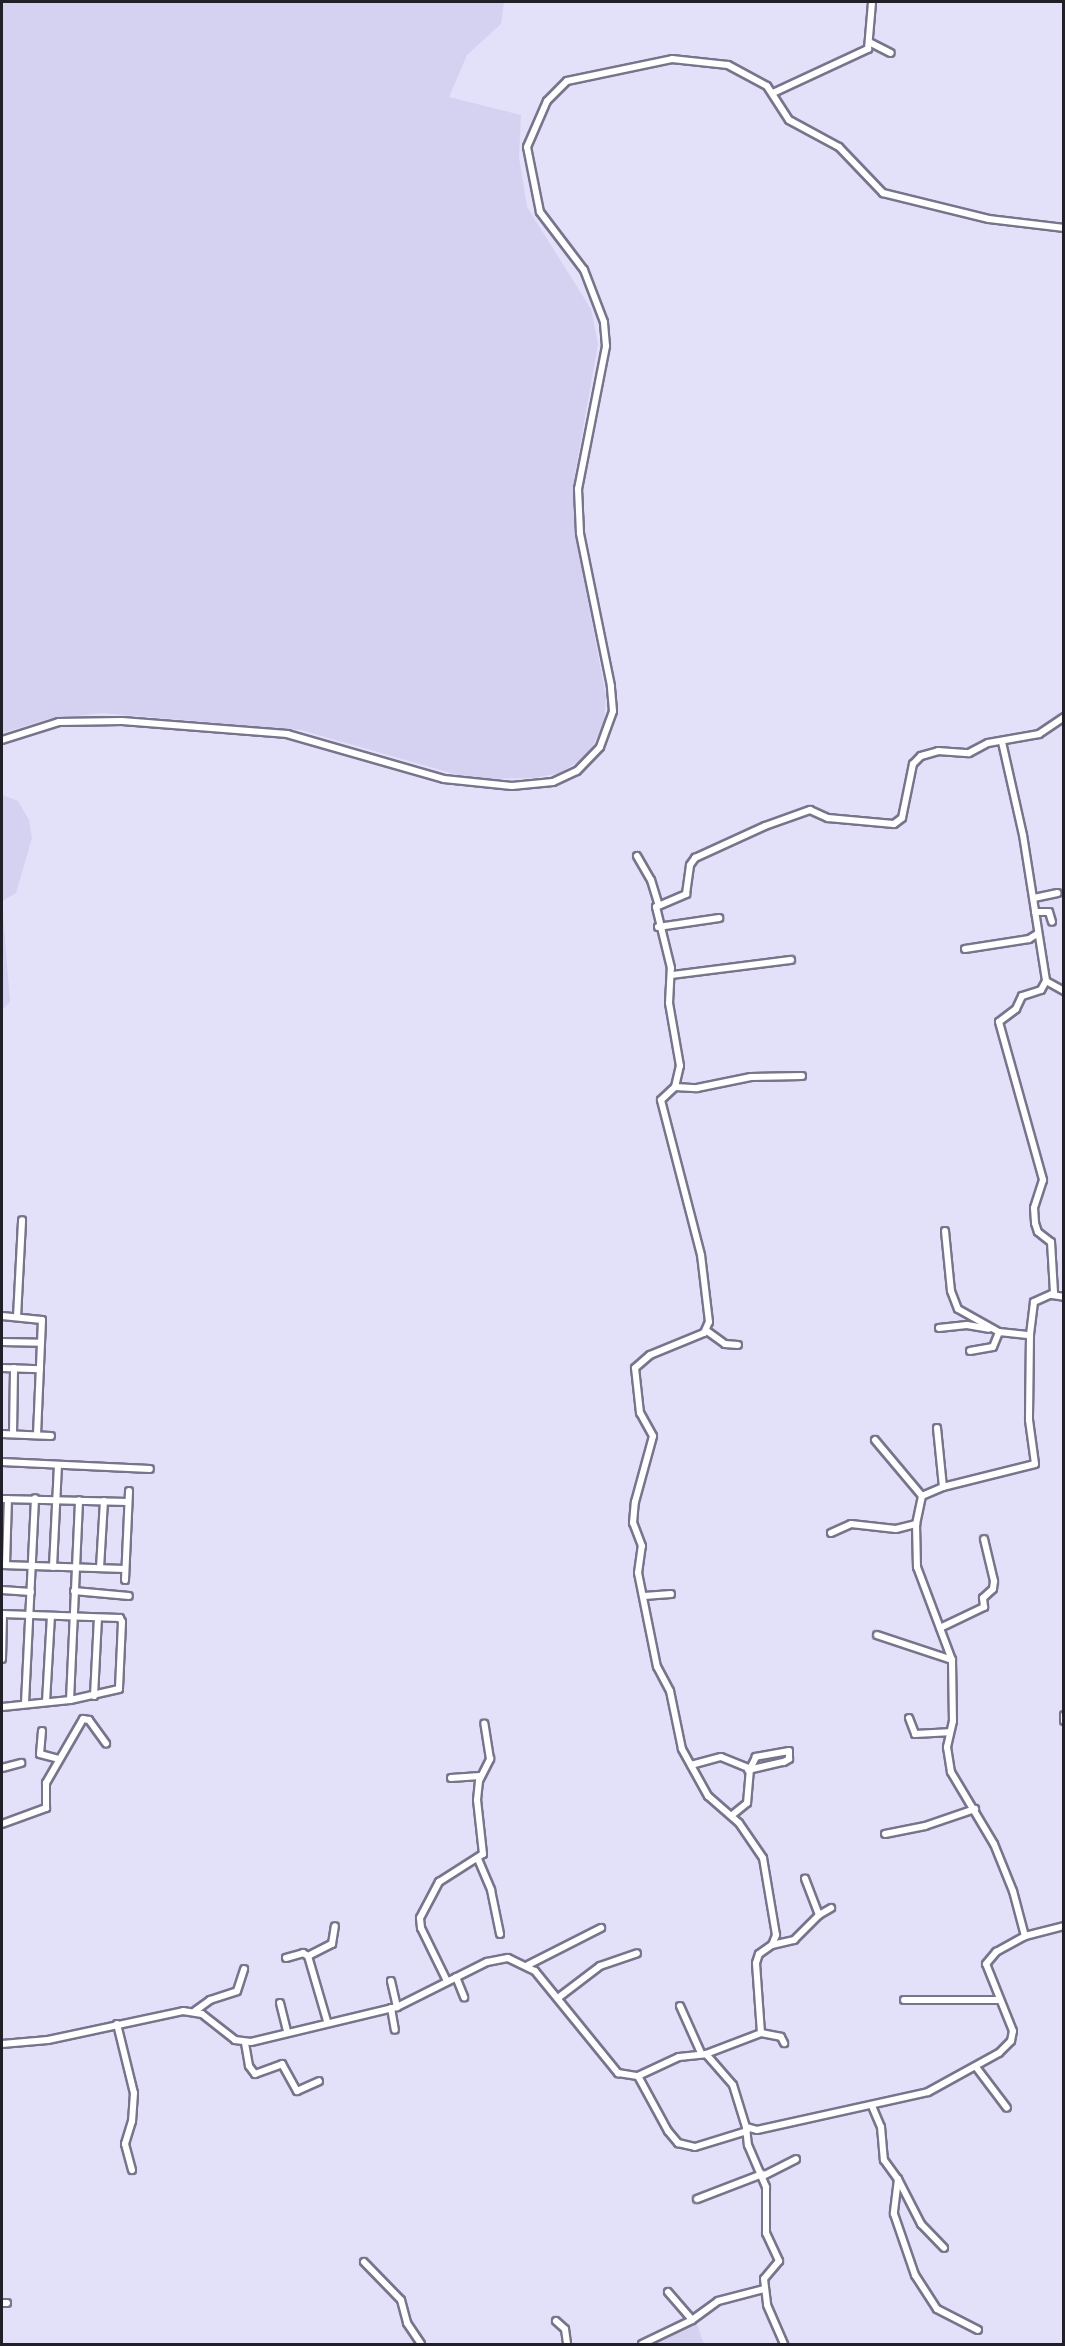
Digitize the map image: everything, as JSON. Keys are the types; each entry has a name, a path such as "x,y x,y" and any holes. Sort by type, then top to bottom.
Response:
{"street":[{"path":"773,93 866,51 871,43 872,2"},
{"path":"871,43 891,53"},
{"path":"2,740 59,722 122,721 287,734 444,779 512,786 553,782 569,774 600,747 613,711 611,686 580,533 578,489 606,346 604,322 584,270 540,212 527,147 547,101 564,84 575,78 686,59 736,68 773,93 789,120 839,147 883,193 989,219 1064,228"},
{"path":"658,903 677,901 686,894 690,865 695,858 792,814 810,810 823,817 853,822 898,822 916,759 938,752 969,753 1002,742 1039,734 1064,717"},
{"path":"1002,742 1034,898 1037,933 1046,981 1041,990 1022,996 1014,1011 999,1022 1043,1180 1034,1209 1037,1230 1051,1242 1052,1295"},
{"path":"637,856 651,880 658,903 658,927 672,975 669,1003 680,1066 675,1087 661,1100 701,1255 706,1286 707,1331"},
{"path":"1034,898 1058,893"},
{"path":"1035,912 1049,912 1052,922"},
{"path":"658,927 719,918"},
{"path":"965,949 1029,939 1037,933"},
{"path":"672,975 791,960"},
{"path":"1046,981 1064,991"},
{"path":"675,1087 697,1088 751,1077 802,1076"},
{"path":"17,1317 22,1220"},
{"path":"945,1232 955,1304 965,1316 997,1331"},
{"path":"922,1496 943,1487 1035,1464 1029,1420 1030,1335 1034,1302 1052,1295 1064,1297"},
{"path":"2,1316 41,1319 37,1436"},
{"path":"939,1328 967,1325 1030,1335"},
{"path":"707,1331 725,1344 738,1345"},
{"path":"707,1331 644,1359 634,1372 640,1413 653,1436 633,1521 642,1546 638,1574 657,1667 670,1691 680,1742 712,1801 732,1815 763,1858 776,1935 772,1945"},
{"path":"970,1351 993,1347 997,1331"},
{"path":"2,1342 41,1344"},
{"path":"2,1368 40,1368"},
{"path":"13,1434 14,1368"},
{"path":"938,1428 943,1487"},
{"path":"2,1434 51,1436"},
{"path":"875,1440 922,1496"},
{"path":"2,1462 150,1469"},
{"path":"53,1567 58,1466"},
{"path":"124,1580 129,1491"},
{"path":"922,1496 916,1524 918,1574 952,1660 953,1721 948,1732 951,1772 975,1809 1001,1861 1025,1936"},
{"path":"125,1569 4,1565 5,1498 128,1502"},
{"path":"25,1703 35,1498"},
{"path":"70,1700 79,1500"},
{"path":"100,1568 104,1501"},
{"path":"831,1533 851,1524 896,1529 916,1524"},
{"path":"940,1628 984,1607 983,1598 993,1589 994,1581 984,1539"},
{"path":"2,1590 31,1592"},
{"path":"74,1591 129,1596"},
{"path":"644,1596 671,1594"},
{"path":"2,1659 2,1614 122,1620 120,1689 70,1700 2,1707"},
{"path":"46,1702 51,1616"},
{"path":"94,1696 98,1618"},
{"path":"877,1635 952,1660"},
{"path":"1064,1714 1064,1721"},
{"path":"2,1823 44,1811 46,1783 85,1718 106,1743"},
{"path":"909,1718 915,1734 948,1732"},
{"path":"447,1981 420,1918 439,1882 478,1859 483,1850 477,1806 480,1776 490,1759 484,1723"},
{"path":"42,1731 40,1754 59,1759"},
{"path":"691,1765 721,1758 749,1769 784,1762 789,1759 789,1751 756,1757 749,1769 749,1799 732,1815"},
{"path":"2,1767 21,1763"},
{"path":"451,1778 480,1776"},
{"path":"885,1834 925,1826 975,1809"},
{"path":"478,1859 491,1890 500,1934"},
{"path":"805,1879 819,1915"},
{"path":"761,2032 756,1963 759,1954 772,1945 794,1940 819,1915 831,1908"},
{"path":"308,1956 332,1944 335,1926"},
{"path":"638,2076 668,2132 678,2143 695,2148 746,2129 757,2130 928,2092 976,2067 1011,2042 1013,2031 986,1964 996,1952 1025,1936 1064,1926"},
{"path":"528,1965 601,1928"},
{"path":"286,1958 303,1953 308,1956 327,2021"},
{"path":"558,1998 600,1966 637,1953"},
{"path":"245,2043 327,2021 394,2008 498,1958 513,1958 528,1965 558,1998 609,2067 618,2073 638,2076 667,2061 704,2054 761,2032 781,2037 784,2043"},
{"path":"2,2044 48,2040 117,2024 195,2011 210,2000 237,1991 244,1969"},
{"path":"456,1977 464,1997"},
{"path":"391,1981 395,2030"},
{"path":"904,2000 999,2000"},
{"path":"280,2003 287,2031"},
{"path":"680,2006 704,2054 733,2085 746,2129 748,2145 763,2175 768,2201 766,2233 779,2261 765,2274 764,2289 770,2315 784,2344"},
{"path":"195,2011 245,2043 249,2066 255,2074 282,2064 297,2091 319,2081"},
{"path":"117,2024 134,2094 132,2121 125,2144 132,2170"},
{"path":"976,2067 1007,2108"},
{"path":"872,2106 881,2127 884,2160 898,2179 921,2224 944,2248"},
{"path":"698,2199 763,2175 796,2159"},
{"path":"898,2179 894,2214 915,2276 937,2309 978,2330"},
{"path":"364,2262 401,2300 407,2323 421,2344"},
{"path":"642,2344 692,2320 718,2301 764,2289"},
{"path":"669,2292 692,2320"},
{"path":"556,2321 565,2329 567,2344"}],"shaded area":[{"path":"2,2 504,2 501,24 467,55 449,97 521,115 519,157 527,207 591,309 598,344 574,479 574,528 606,697 604,723 592,747 579,761 560,773 534,778 472,779 301,730 102,713 48,719 2,733"},
{"path":"2,795 18,801 29,820 32,838 16,893 2,901"},
{"path":"2,901 10,1002 2,1010"},
{"path":"695,2319 704,2344 646,2344"}]}
